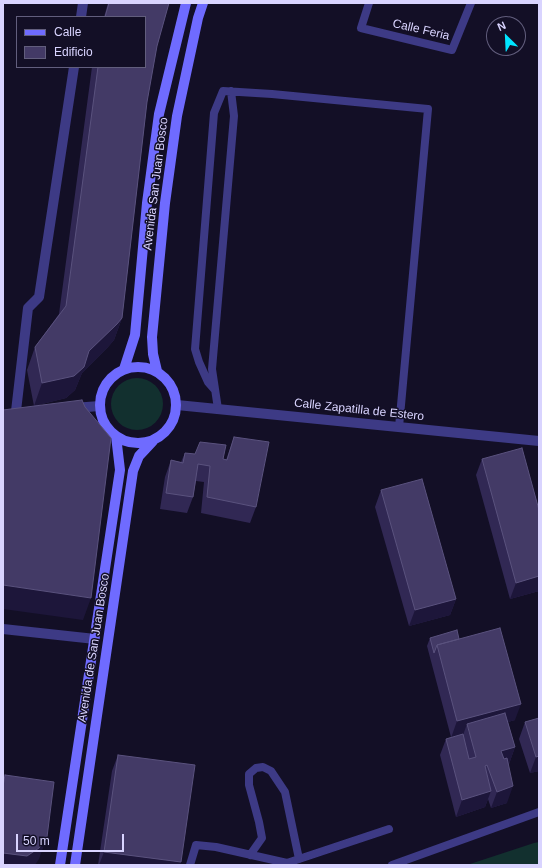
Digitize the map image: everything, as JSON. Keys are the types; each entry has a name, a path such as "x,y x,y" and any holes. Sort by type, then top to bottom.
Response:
{"street":[{"path":"81,16 83,3"},
{"name":"Avenida San Juan Bosco","path":"124,369 135,335 148,203 159,114 186,3"},
{"name":"Avenida San Juan Bosco","path":"157,371 153,354 152,337 165,203 177,116 202,3"},
{"path":"3,414 20,411 28,308 38,297 74,68"},
{"path":"146,367 157,371 172,385 176,395 177,405 175,416 170,426 162,435 153,440 140,443 128,442 116,436 108,428 102,418 100,406 101,394 106,384 114,375 124,369 146,367"},
{"name":"Calle Zapatilla de Estero","path":"177,405 539,441"},
{"path":"61,409 100,406"},
{"name":"Avenida de San Juan Bosco","path":"60,865 120,470 116,436"},
{"name":"Avenida de San Juan Bosco","path":"75,865 133,471 139,456 153,440"},
{"path":"3,628 21,634 95,638"}],"lane":[{"name":"Calle Feria","path":"369,3 361,28 452,50 471,3"},
{"path":"215,390 208,382 195,349 214,113 223,91 428,109 399,427"},
{"path":"218,409 212,369 234,116 231,91"},
{"path":"250,855 262,838 249,785 249,774 256,768 263,767 271,771 285,792 299,859"},
{"path":"392,865 539,812"},
{"path":"190,865 196,845 216,847 287,863 389,829"}],"green space":[{"path":"137,378 147,380 155,386 161,394 163,404 161,414 155,422 147,428 137,430 127,428 119,422 113,414 111,404 113,394 119,386 127,380"},
{"path":"539,842 539,865 467,865 534,843"}],"building":[{"path":"109,3 169,3 157,46 147,102 122,318 89,351 84,367 74,376 42,383 35,347 66,306 98,68 146,68 146,16 105,16"},
{"path":"82,400 85,407 111,438 91,598 3,585 3,410"},
{"path":"234,437 269,442 256,507 207,497 210,466 198,464 193,497 166,493 171,460 183,463 185,453 195,454 200,442 226,445 223,459 227,460"},
{"path":"522,448 539,510 539,576 516,583 482,459"},
{"path":"422,479 456,599 415,610 381,490"},
{"path":"500,628 521,704 457,721 437,645"},
{"path":"457,630 459,639 437,645 434,653 430,638"},
{"path":"505,713 515,747 501,751 504,759 507,758 513,786 497,792 487,765 485,766 491,791 462,800 446,739 463,734 469,759 476,757 467,724"},
{"path":"539,718 539,756 536,757 525,722"},
{"path":"118,755 195,765 181,862 104,852"},
{"path":"5,775 54,782 47,837 39,848 27,856 3,853 3,786"}]}
